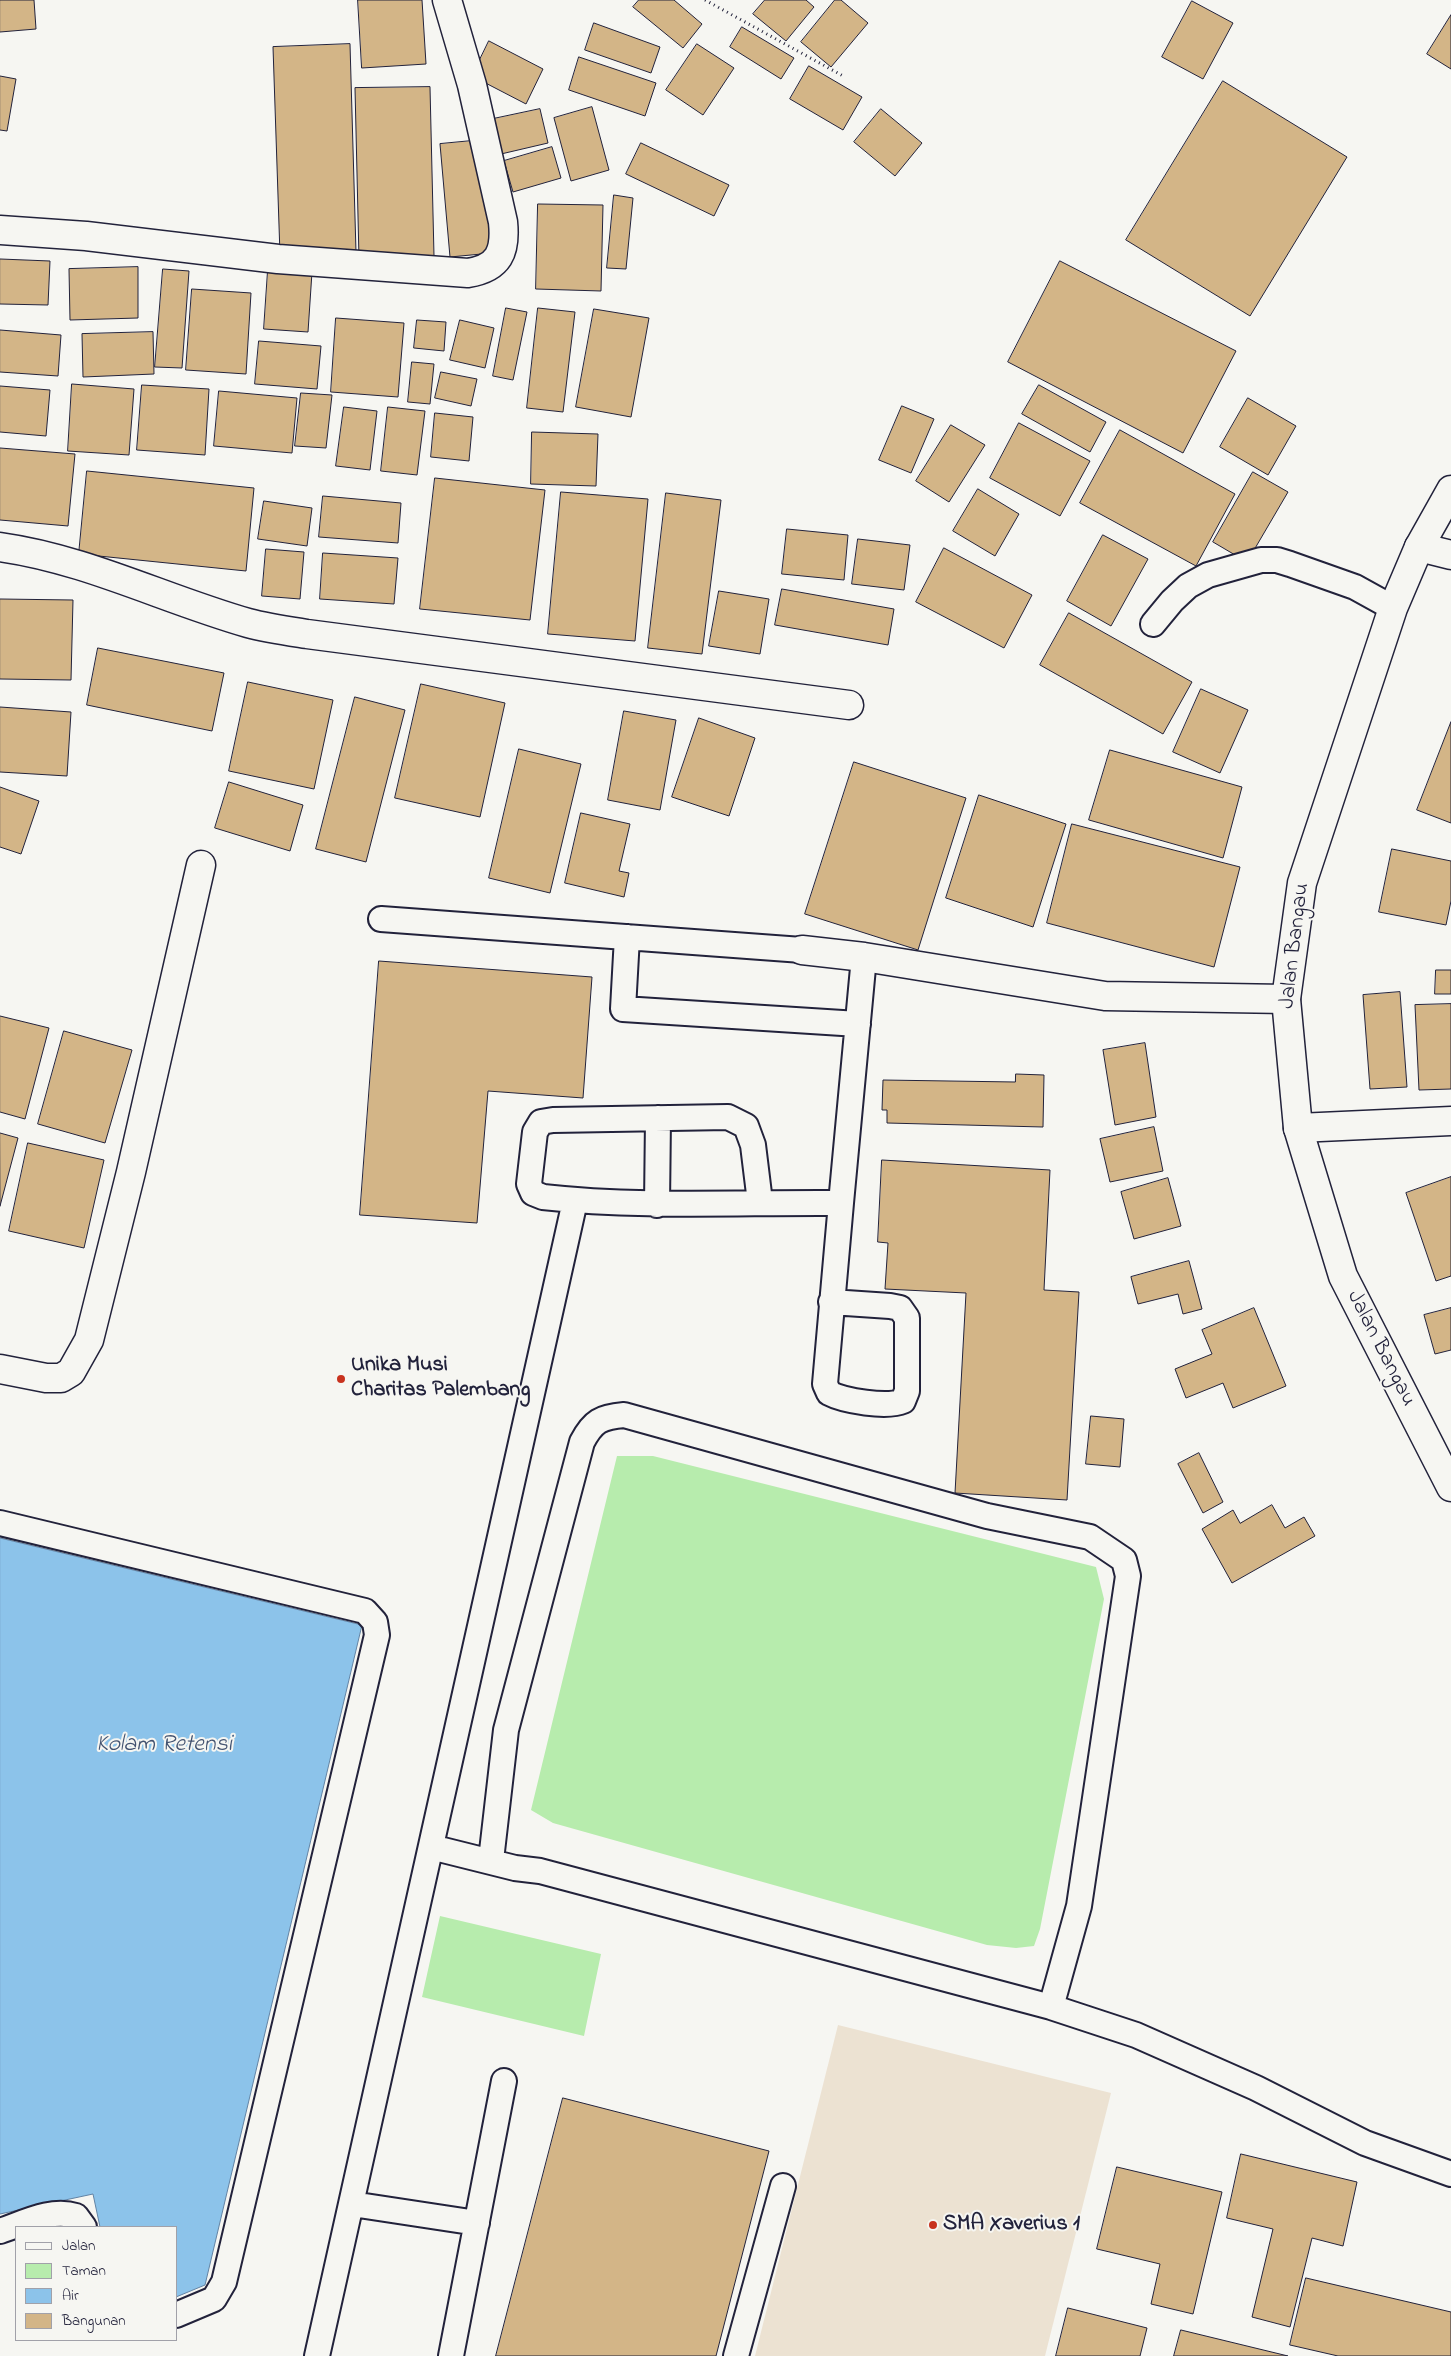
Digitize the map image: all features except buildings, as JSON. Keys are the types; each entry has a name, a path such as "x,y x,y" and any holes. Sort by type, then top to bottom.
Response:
{"street":[{"path":"0,230 86,236 278,259 468,273 482,271 493,265 505,240 503,222 472,85 448,0"},
{"name":"Jalan Bangau","path":"1451,490 1419,546 1393,608 1302,883 1286,998 1298,1128 1343,1276 1451,1488"},
{"path":"1419,546 1451,555"},
{"path":"0,547 29,551 72,562 248,623 307,634 849,705"},
{"path":"0,1368 46,1378 61,1378 71,1372 89,1340 131,1172 201,865"},
{"path":"802,950 1106,996 1286,998"},
{"path":"1298,1128 1451,1121"}],"lane":[{"path":"1153,624 1172,601 1188,586 1208,574 1261,560 1277,560 1355,587 1393,608"},
{"path":"381,919 802,950"},
{"path":"627,937 623,1009 858,1024"},
{"path":"831,1302 900,1308 907,1318 907,1391 903,1401 894,1405 838,1398 829,1393 825,1384 831,1302 864,958"},
{"path":"760,1202 753,1145 746,1126 728,1117 553,1120 541,1122 535,1132 529,1184 533,1193 543,1198 657,1204 841,1203"},
{"path":"657,1204 658,1118"},
{"path":"317,2356 575,1201"},
{"path":"491,1860 506,1730 582,1442 596,1422 608,1417 624,1415 988,1516 1090,1538 1124,1560 1128,1576 1079,1906 1051,2007"},
{"path":"0,1523 365,1611 376,1622 377,1635 224,2282 214,2299 178,2314"},
{"path":"431,1847 491,1860 515,1868 540,1871 1051,2007 1136,2035 1256,2088 1365,2143 1451,2174"},
{"path":"451,2356 504,2081"},
{"path":"736,2356 783,2186"},
{"path":"352,2204 477,2223"},
{"path":"0,2231 43,2216 65,2213 76,2216 83,2226"}],"path":[{"path":"704,0 845,77"}],"shaded area":[{"name":"SMA Xaverius 1","path":"838,2025 1111,2093 1045,2356 755,2356"}],"green space":[{"path":"617,1456 653,1456 1096,1567 1104,1599 1040,1929 1034,1946 1016,1948 987,1945 553,1823 531,1810"},
{"path":"440,1916 601,1954 584,2036 422,1997"}],"water":[{"name":"Kolam Retensi","path":"0,1538 362,1625 205,2285 178,2296 178,2226 100,2226 93,2194 0,2214"}],"place":[{"name":"Unika Musi Charitas Palembang","path":"341,1379"},
{"name":"SMA Xaverius 1","path":"933,2225"}]}
